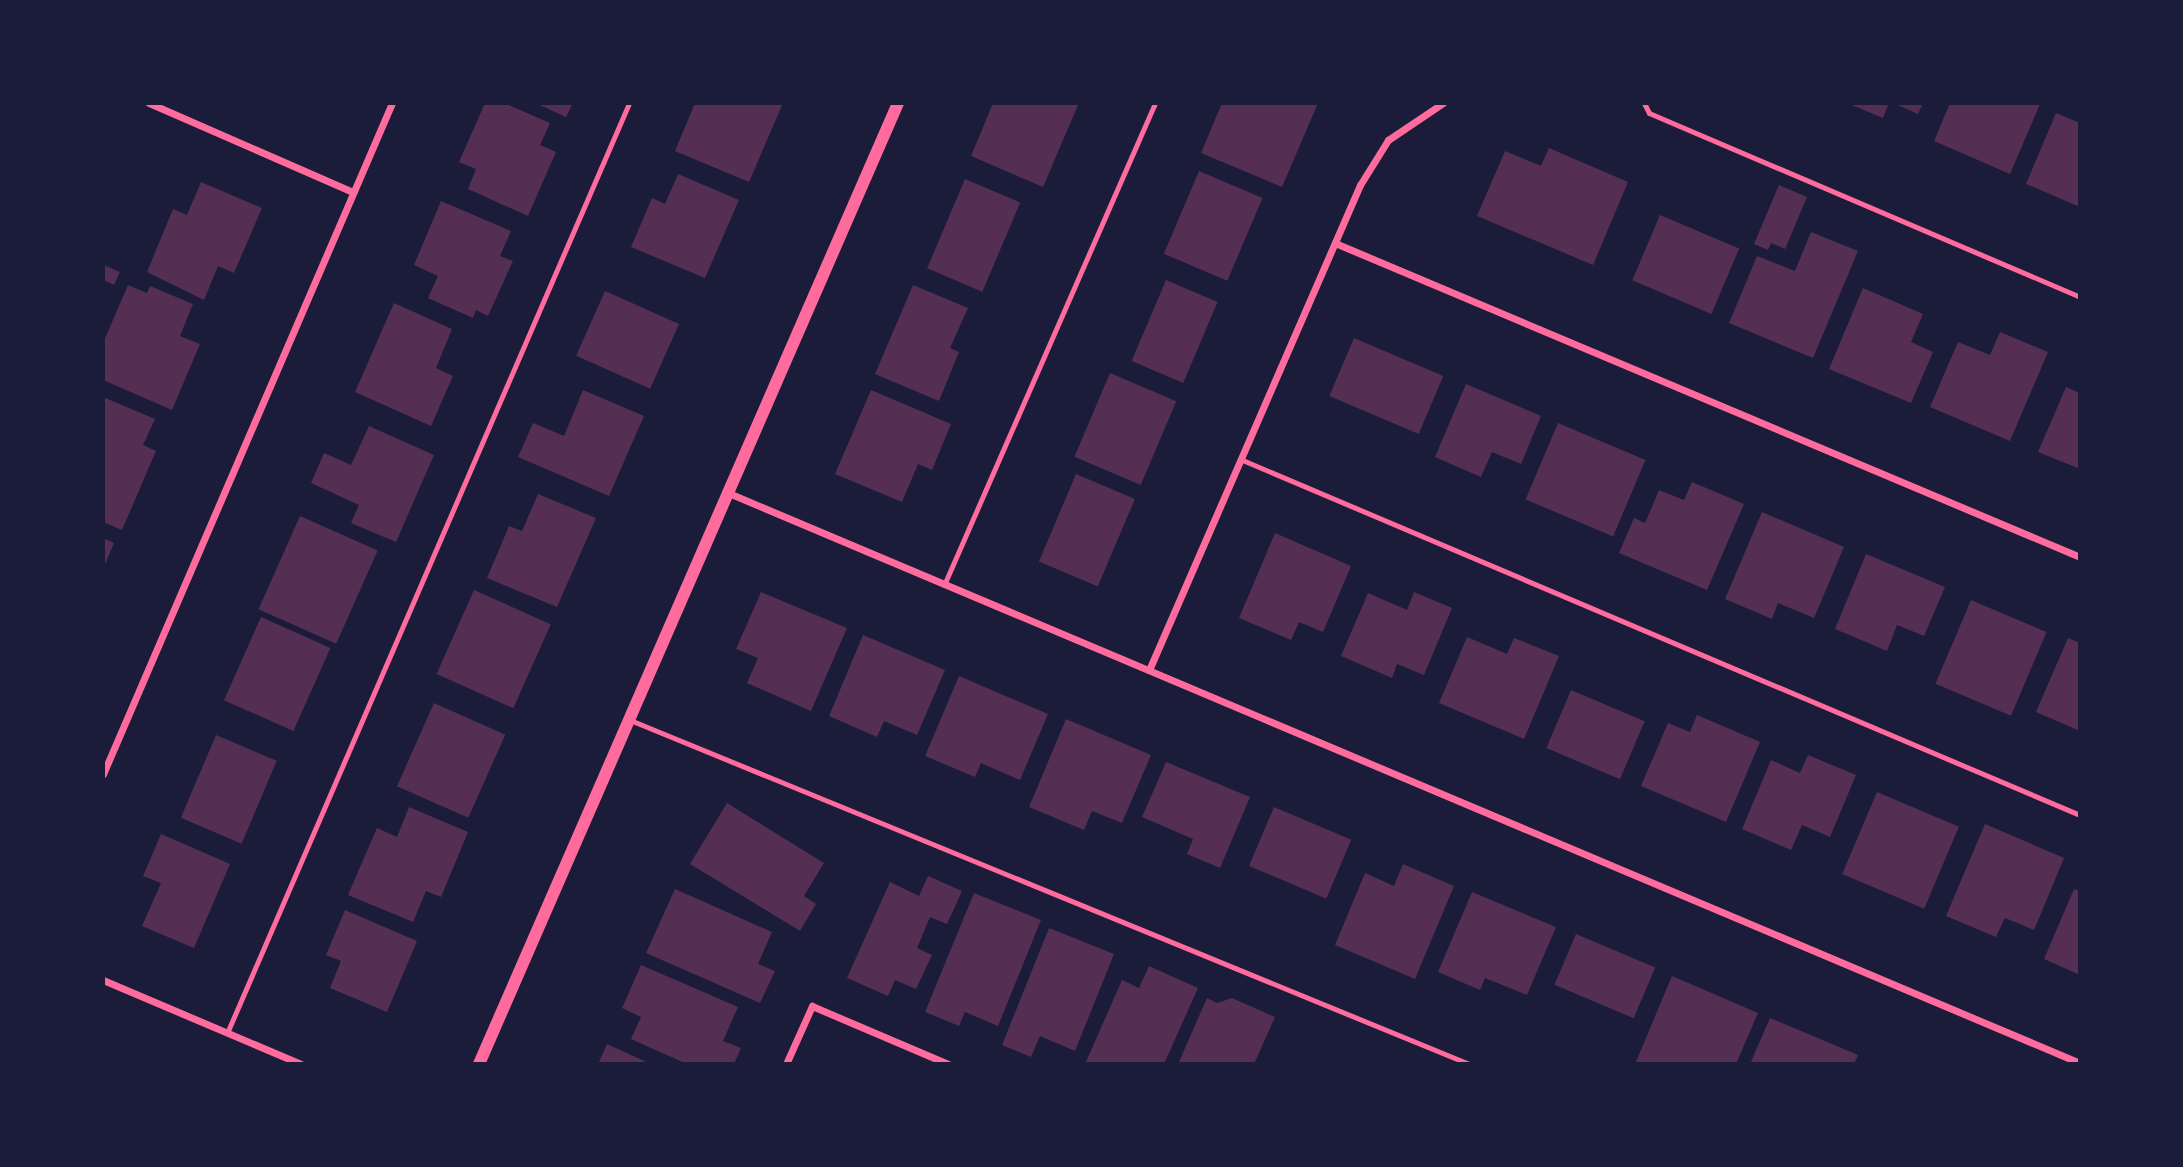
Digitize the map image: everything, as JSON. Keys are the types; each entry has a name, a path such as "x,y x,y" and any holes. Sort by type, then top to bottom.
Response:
{"street":[{"path":"149,103 353,192"},
{"path":"103,774 392,103"},
{"path":"479,1064 731,494 898,103"},
{"path":"1149,670 1360,186 1388,140 1443,103"},
{"path":"1335,243 2080,557"},
{"path":"731,494 2080,1063"},
{"path":"103,980 301,1064"},
{"path":"786,1064 812,1006 948,1064"}],"lane":[{"path":"227,1033 629,103"},
{"path":"944,585 1155,103"},
{"path":"1644,103 1649,113 2080,297"},
{"path":"1240,459 2080,815"},
{"path":"631,720 1469,1064"}],"building":[{"path":"485,103 504,103 550,123 540,145 556,152 528,216 468,189 476,169 459,162"},
{"path":"535,103 573,103 566,117"},
{"path":"695,103 783,103 749,182 675,151"},
{"path":"993,103 1078,105 1043,187 971,156"},
{"path":"1222,103 1318,103 1282,187 1201,153"},
{"path":"1847,103 1889,103 1883,118"},
{"path":"1893,103 1923,103 1918,114"},
{"path":"1950,103 2040,104 2010,174 1934,141"},
{"path":"2056,113 2080,123 2080,207 2026,184"},
{"path":"1549,148 1628,182 1593,265 1477,216 1505,151 1541,166"},
{"path":"1199,171 1263,198 1227,281 1164,254"},
{"path":"678,174 739,200 705,278 631,247 652,198 665,204"},
{"path":"965,179 1020,202 982,292 927,268"},
{"path":"201,182 262,208 234,273 218,266 204,300 147,272 173,209 187,215"},
{"path":"1779,185 1807,197 1785,249 1771,243 1768,250 1754,244"},
{"path":"441,201 511,231 500,256 513,261 488,316 476,310 473,318 428,298 438,276 414,265"},
{"path":"1660,215 1739,249 1711,314 1632,280"},
{"path":"1811,232 1858,251 1813,358 1729,323 1757,256 1795,271"},
{"path":"104,265 120,272 114,285 103,280"},
{"path":"1166,280 1218,302 1183,383 1132,361"},
{"path":"128,285 147,293 150,286 193,304 180,336 200,344 172,410 103,380 103,343"},
{"path":"913,285 968,308 950,348 959,352 939,401 875,374"},
{"path":"1863,288 1923,314 1911,342 1933,352 1911,403 1829,369"},
{"path":"605,291 679,324 650,389 576,356"},
{"path":"394,303 452,329 436,368 453,376 431,426 355,392"},
{"path":"2000,332 2048,352 2010,441 1930,407 1958,342 1990,355"},
{"path":"1354,338 1443,376 1419,434 1329,396"},
{"path":"1110,373 1176,401 1141,485 1074,457"},
{"path":"1466,384 1541,416 1521,464 1492,452 1481,477 1435,457"},
{"path":"2066,387 2080,393 2080,469 2038,452"},
{"path":"583,390 644,416 609,496 518,457 533,423 564,436"},
{"path":"871,390 951,424 932,470 918,464 902,502 835,474"},
{"path":"103,397 155,419 143,445 156,451 122,530 103,522"},
{"path":"1558,423 1645,460 1613,537 1526,499"},
{"path":"369,426 434,455 396,542 351,523 359,505 311,483 324,453 351,465"},
{"path":"1076,474 1135,499 1098,586 1039,561"},
{"path":"1692,482 1744,504 1707,590 1619,553 1634,518 1645,523 1659,490 1684,500"},
{"path":"538,494 596,518 557,607 487,578 509,526 522,531"},
{"path":"1762,512 1844,547 1814,618 1778,603 1772,619 1725,599"},
{"path":"300,516 378,551 336,644 259,609"},
{"path":"1275,533 1351,566 1323,632 1299,622 1291,640 1239,618"},
{"path":"103,538 114,543 103,569"},
{"path":"1866,554 1945,587 1924,636 1897,625 1887,651 1835,629"},
{"path":"474,590 551,624 513,708 437,674"},
{"path":"761,592 847,628 811,711 747,683 758,658 736,649"},
{"path":"1414,592 1452,608 1424,675 1397,664 1392,678 1341,656 1368,593 1407,610"},
{"path":"1971,600 2046,632 2011,716 1935,684"},
{"path":"261,617 330,648 293,731 224,700"},
{"path":"863,635 945,670 917,735 884,721 877,737 829,716"},
{"path":"1467,637 1507,654 1514,638 1559,656 1524,739 1439,703"},
{"path":"2068,638 2080,643 2080,731 2036,712"},
{"path":"959,676 1048,714 1020,780 981,763 975,777 925,756"},
{"path":"1571,690 1645,721 1620,779 1546,748"},
{"path":"434,703 505,735 468,818 397,786"},
{"path":"1697,715 1760,742 1726,822 1641,786 1668,723 1690,732"},
{"path":"1066,719 1151,755 1122,823 1092,811 1084,830 1029,807"},
{"path":"216,735 277,761 242,844 181,818"},
{"path":"1808,755 1856,775 1830,837 1802,825 1791,850 1742,829 1771,760 1800,773"},
{"path":"1166,762 1250,797 1220,868 1187,854 1193,839 1142,817"},
{"path":"1877,792 1959,827 1924,909 1842,874"},
{"path":"727,803 824,863 804,896 816,904 800,931 690,864"},
{"path":"409,807 468,832 441,897 426,891 413,922 348,895 377,828 397,837"},
{"path":"1274,807 1351,840 1326,899 1249,866"},
{"path":"1985,824 2064,858 2034,930 2005,918 1996,937 1946,916"},
{"path":"161,834 230,864 194,948 142,926 161,883 143,876"},
{"path":"1403,864 1454,886 1415,979 1335,945 1365,873 1394,886"},
{"path":"928,876 962,891 947,924 930,917 917,948 932,955 916,989 895,980 888,996 847,978 890,882 919,896"},
{"path":"675,889 772,932 758,964 775,971 760,1003 646,953"},
{"path":"2074,889 2080,891 2080,975 2044,959"},
{"path":"1472,892 1556,927 1527,995 1485,978 1480,990 1438,972"},
{"path":"974,893 1041,920 998,1026 965,1012 959,1026 925,1012"},
{"path":"345,910 417,941 387,1012 330,988 341,961 326,955"},
{"path":"1049,928 1114,954 1075,1051 1040,1036 1031,1057 1002,1045"},
{"path":"1576,934 1655,968 1634,1018 1555,985"},
{"path":"641,965 738,1007 723,1041 741,1048 734,1064 687,1064 631,1039 641,1017 622,1008"},
{"path":"1149,966 1198,988 1164,1064 1085,1064 1122,980 1139,988"},
{"path":"1672,976 1758,1013 1736,1064 1635,1064"},
{"path":"1207,998 1217,1003 1232,998 1275,1017 1254,1064 1178,1064"},
{"path":"1770,1018 1858,1055 1854,1064 1750,1064"},
{"path":"607,1044 651,1064 598,1064"}]}
